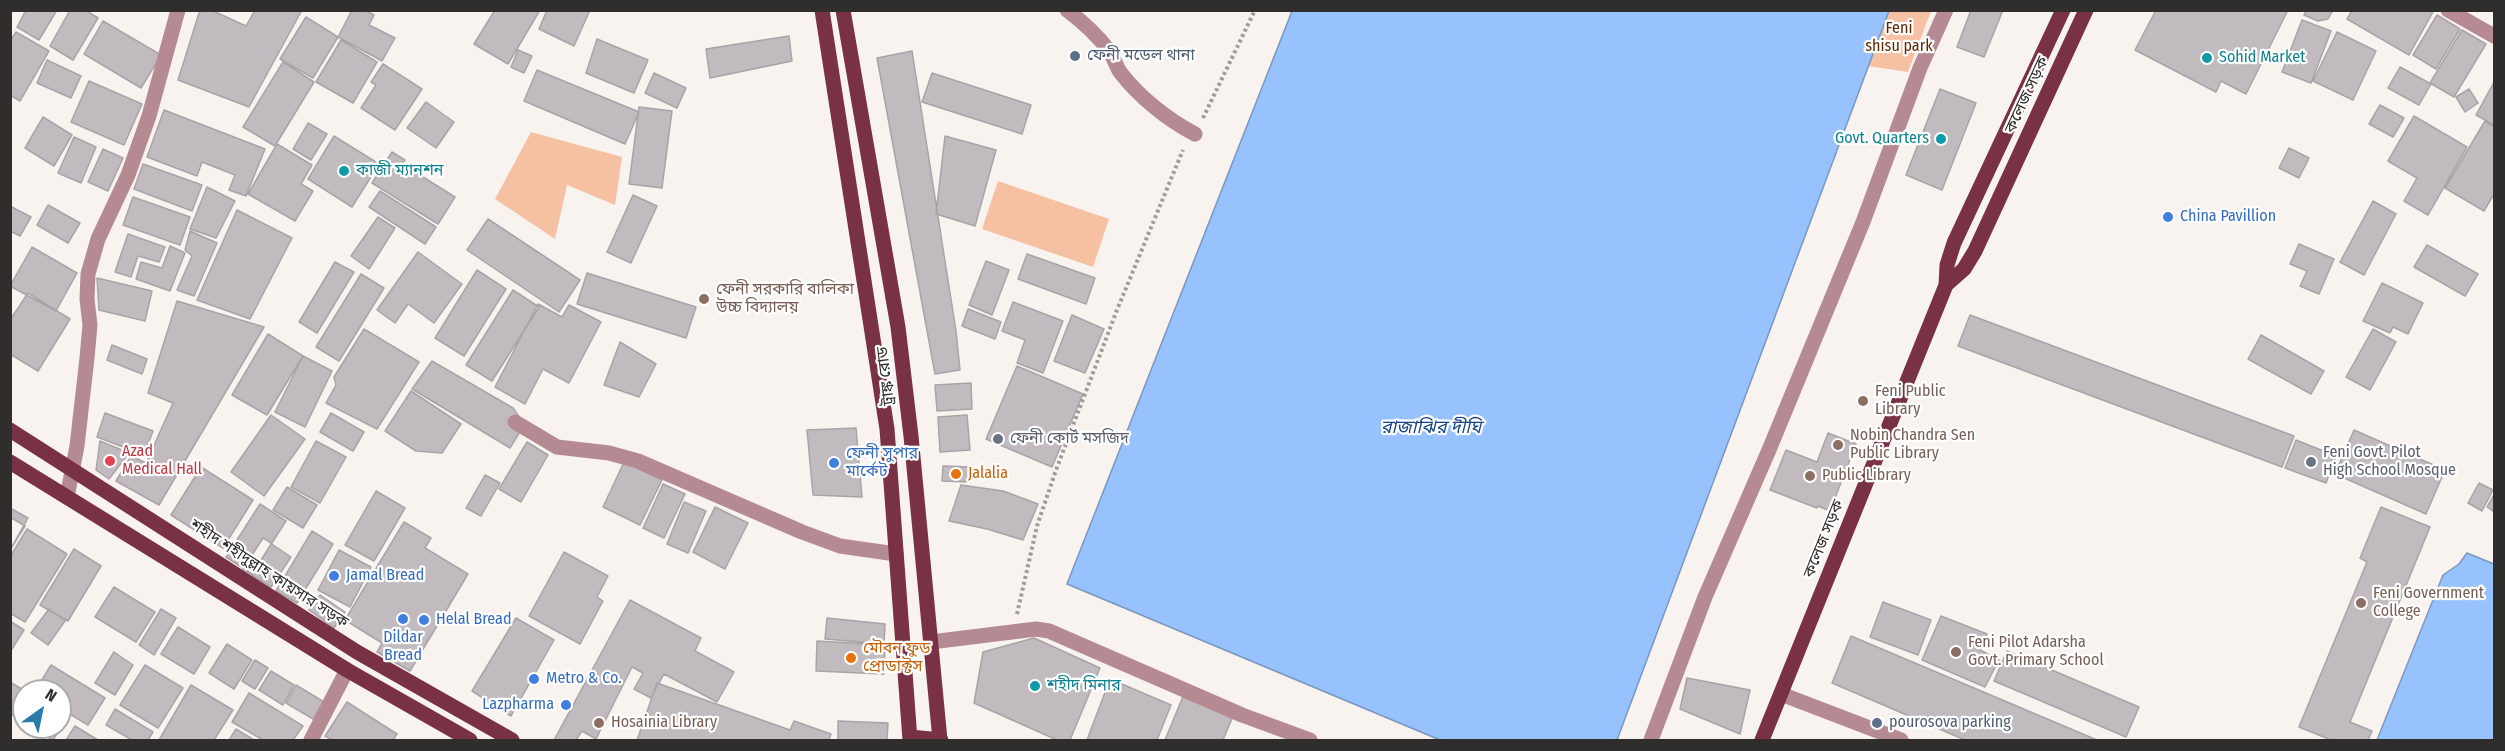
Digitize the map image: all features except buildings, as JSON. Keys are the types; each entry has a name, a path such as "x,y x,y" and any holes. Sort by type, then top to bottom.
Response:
{"main road":[{"name":"ট্রাঙ্ক রোড","path":"822,10 887,429 910,739"},
{"name":"ট্রাঙ্ক রোড","path":"843,10 898,327 941,740"},
{"name":"কলেজ সড়ক","path":"1762,741 1946,285 1947,265 1954,243 2063,10"},
{"name":"কলেজ সড়ক","path":"1946,285 1964,269 1975,252 2086,10"},
{"name":"শহীদ শহীদুল্লাহ কায়সার সড়ক","path":"10,430 357,652 512,741"},
{"path":"10,462 347,670 470,741"},
{"path":"910,739 941,740"}],"street":[{"path":"67,497 79,437 89,336 88,274 98,239 128,175 149,116 178,10"},
{"path":"1067,10 1085,23 1111,53 1120,72 1137,90 1174,123 1195,134"},
{"path":"1651,741 1705,597 1859,233 1920,68 1946,10"},
{"path":"2448,10 2494,36"},
{"path":"514,422 557,447 609,453 638,461 840,546 896,554"},
{"path":"931,642 1036,629 1049,631 1231,710 1311,741"},
{"path":"311,741 347,670"},
{"path":"1781,694 1901,741"}],"path":[{"path":"1013,632 1037,526 1056,470 1181,153 1195,134 1255,10"}],"green space":[{"name":"Feni shisu park","path":"1889,11 1931,11 1908,72 1868,66"},
{"path":"531,132 622,157 615,205 567,185 555,239 495,199"},
{"path":"998,181 1109,219 1093,267 982,229"}],"water":[{"name":"রাজাঝির দীঘি","path":"1292,11 1889,11 1617,740 1440,740 1067,584"},
{"path":"2467,553 2494,564 2494,740 2377,740 2443,575 2459,564"}],"place":[{"name":"ফেনী মডেল থানা","path":"1075,56"},
{"name":"Sohid Market","path":"2207,58"},
{"name":"Govt. Quarters","path":"1941,139"},
{"name":"কাজী ম্যানশন","path":"344,171"},
{"name":"China Pavillion","path":"2168,217"},
{"name":"ফেনী সরকারি বালিকা উচ্চ বিদ্যালয়","path":"704,299"},
{"name":"Feni Public Library","path":"1863,401"},
{"name":"ফেনী কোর্ট মসজিদ","path":"998,439"},
{"name":"Nobin Chandra Sen Public Library","path":"1838,445"},
{"name":"Azad Medical Hall","path":"110,461"},
{"name":"Feni Govt. Pilot High School Mosque","path":"2311,462"},
{"name":"ফেনী সুপার মার্কেট","path":"834,463"},
{"name":"Jalalia","path":"956,474"},
{"name":"Public Library","path":"1810,476"},
{"name":"Jamal Bread","path":"334,576"},
{"name":"Feni Government College","path":"2361,603"},
{"name":"Dildar Bread","path":"403,619"},
{"name":"Helal Bread","path":"424,620"},
{"name":"Feni Pilot Adarsha Govt. Primary School","path":"1956,652"},
{"name":"মৌবন ফুড প্রোডাক্টস","path":"851,658"},
{"name":"Metro & Co.","path":"534,679"},
{"name":"শহীদ মিনার","path":"1035,686"},
{"name":"Lazpharma","path":"566,705"},
{"name":"Hosainia Library","path":"599,723"},
{"name":"pourosova parking","path":"1877,723"}]}
